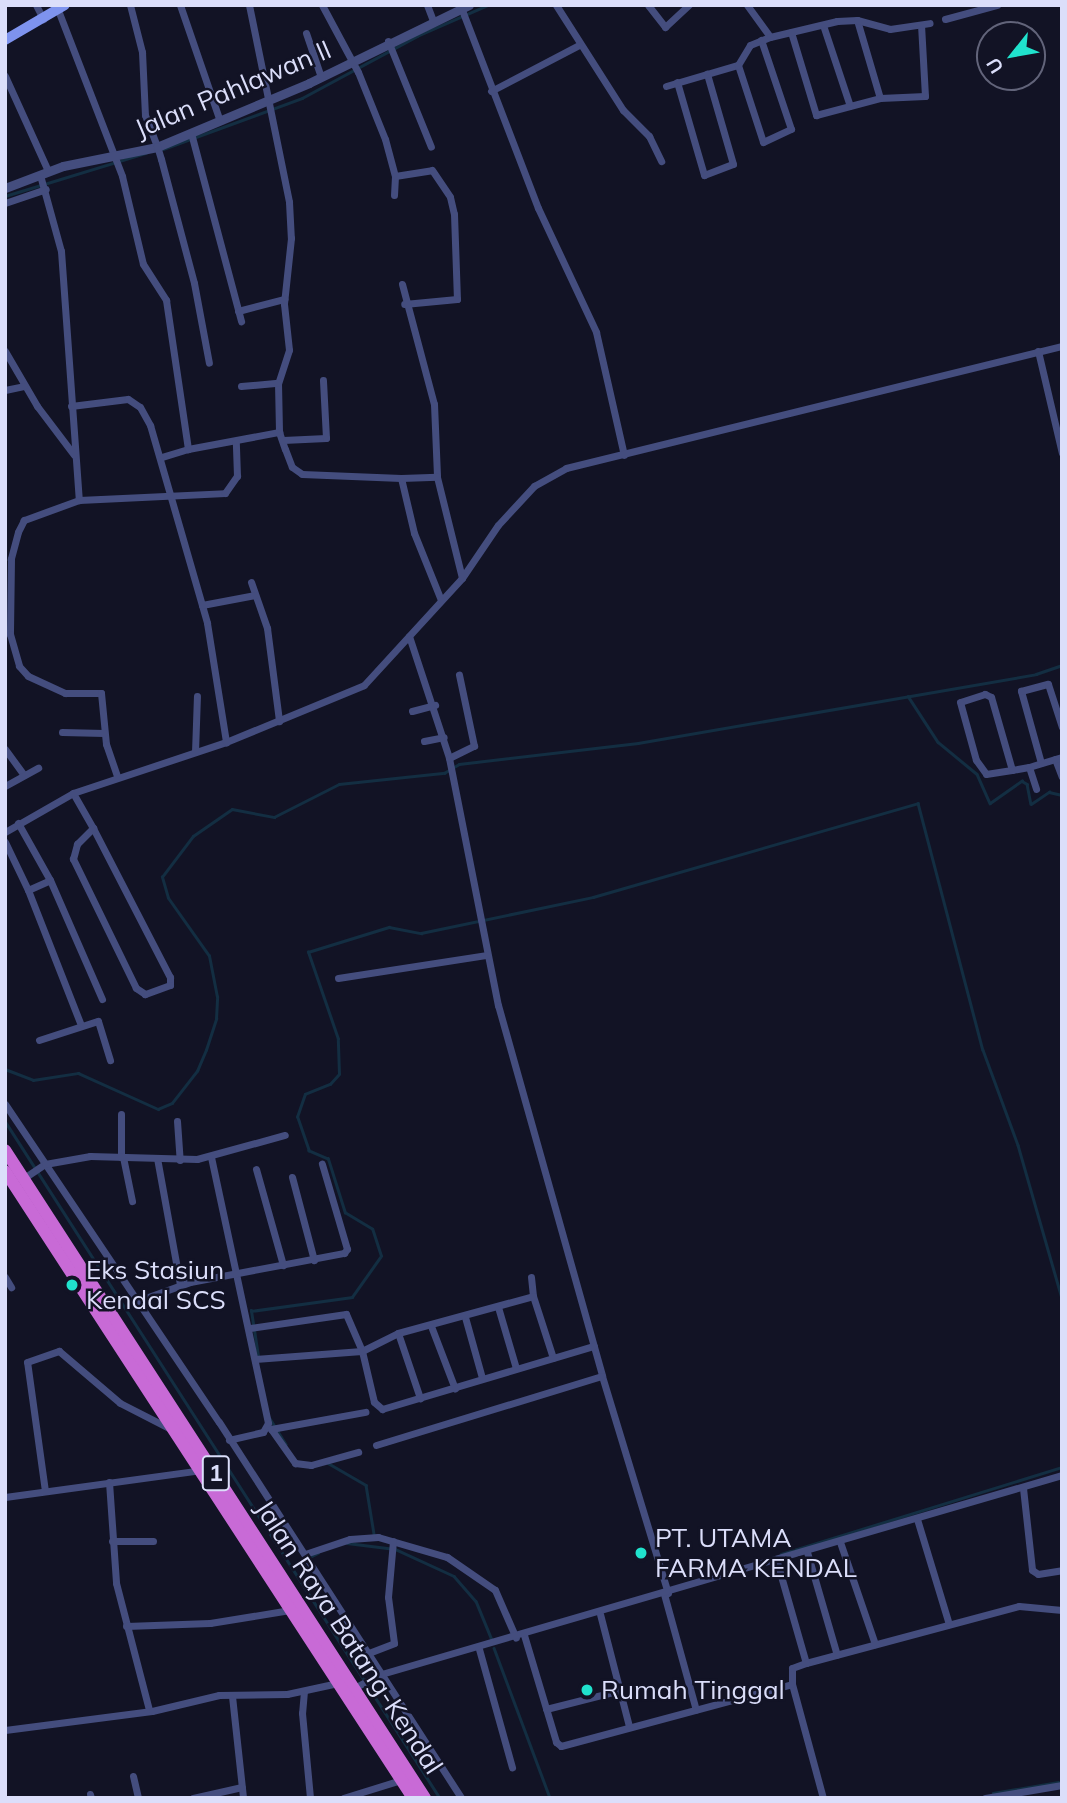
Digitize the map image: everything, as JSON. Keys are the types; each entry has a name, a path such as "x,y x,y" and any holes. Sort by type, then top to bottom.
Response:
{"highway":[{"name":"Jalan Raya Batang-Kendal","path":"5,1150 26,1177 357,1686 425,1798"},
{"name":"Jalan Raya Batang-Kendal","path":"5,1171 178,1432 412,1798"}],"main road":[{"path":"5,40 61,7"}],"street":[{"path":"36,5 43,19"},
{"path":"180,5 220,121"},
{"path":"249,5 289,202 291,238 284,299 289,350 278,383 281,436 292,467 302,474 437,477"},
{"path":"322,5 358,72 395,176 394,195"},
{"path":"428,5 433,21"},
{"path":"556,5 579,45 624,110 649,136 661,161"},
{"path":"648,5 666,27 690,5"},
{"path":"747,5 770,37"},
{"path":"945,19 997,5"},
{"path":"61,7 64,25 76,49 122,176 143,264 166,300 188,449"},
{"path":"132,9 145,115 161,159 194,283 209,363"},
{"path":"463,11 491,91 538,208 596,332 624,456"},
{"name":"Jalan Pahlawan II","path":"6,187 44,180 191,134 321,77 433,21 463,11"},
{"path":"857,20 880,98"},
{"path":"666,86 738,65 750,45 770,37 857,20 890,29 930,23"},
{"path":"822,25 850,106"},
{"path":"791,32 816,115 880,98 925,96 922,25"},
{"path":"306,33 321,77"},
{"path":"738,65 763,142 791,129 761,40"},
{"path":"389,43 431,147"},
{"path":"491,91 579,45"},
{"path":"677,82 704,175 733,164 707,74"},
{"path":"5,76 44,180 61,251 79,500"},
{"path":"191,134 241,321"},
{"path":"395,176 432,170 454,214 457,299 404,304"},
{"path":"5,203 44,180"},
{"path":"402,284 404,304 434,404 437,477 462,578"},
{"path":"238,311 284,299"},
{"path":"6,831 73,793 226,741 364,685 462,578 498,525 534,486 566,468 624,456 1062,346"},
{"path":"5,351 24,386 74,455"},
{"path":"1038,351 1062,453"},
{"path":"162,457 188,449 236,441 281,436 326,438 323,380"},
{"path":"241,386 278,383"},
{"path":"5,390 24,386"},
{"path":"71,406 133,401 162,457 202,604 226,741"},
{"path":"117,776 104,733 101,693 65,692 28,676 19,666 8,634 11,559 18,532 32,516 79,500 230,489 237,476 236,441"},
{"path":"401,478 416,540 441,600"},
{"path":"251,582 267,628 279,721"},
{"path":"202,604 256,595"},
{"path":"409,636 435,705 449,761 486,955 602,1376 666,1593 696,1710"},
{"path":"449,761 474,746 459,675"},
{"path":"1041,763 1021,691 1048,684 1062,727"},
{"path":"195,752 197,696"},
{"path":"1012,770 990,697 960,702 978,765 986,774 1012,770 1029,767 1059,758 1062,777"},
{"path":"412,711 435,705"},
{"path":"62,732 104,733"},
{"path":"424,741 443,737"},
{"path":"5,749 24,775"},
{"path":"1029,767 1036,789"},
{"path":"5,786 38,768"},
{"path":"73,793 93,828 170,977 170,985 142,993 130,976 73,859 77,844 93,828"},
{"path":"18,823 50,880 102,999"},
{"path":"5,842 28,890 81,1025"},
{"path":"28,890 50,880"},
{"path":"338,978 486,955"},
{"path":"39,1040 81,1025 100,1023 110,1060"},
{"path":"5,1104 307,1557 366,1654 376,1676 460,1798"},
{"path":"121,1114 122,1157 132,1201"},
{"path":"177,1121 180,1160"},
{"path":"26,1177 44,1165 90,1156 180,1160 211,1157 285,1135"},
{"path":"211,1157 239,1272 268,1423 267,1430 295,1463 311,1465 358,1452"},
{"path":"157,1158 180,1285"},
{"path":"136,1301 180,1285 341,1255 347,1249 322,1164"},
{"path":"256,1168 283,1265"},
{"path":"292,1177 314,1260"},
{"path":"5,1277 11,1287"},
{"path":"531,1277 533,1296 553,1357"},
{"path":"255,1359 362,1351 398,1333 465,1318 533,1296"},
{"path":"498,1307 516,1368"},
{"path":"250,1328 341,1313 350,1320 378,1408 455,1389 482,1378 594,1346"},
{"path":"465,1318 482,1378"},
{"path":"431,1326 455,1389"},
{"path":"398,1333 421,1398"},
{"path":"45,1490 27,1362 59,1351 120,1403 178,1432"},
{"path":"376,1445 602,1376"},
{"path":"229,1440 267,1430 365,1412"},
{"path":"5,1497 201,1469"},
{"path":"357,1686 376,1676 600,1614 1062,1475"},
{"path":"109,1482 112,1541 126,1626 149,1710"},
{"path":"1023,1488 1032,1570 1038,1574 1062,1570"},
{"path":"917,1519 949,1624"},
{"path":"307,1557 349,1539 392,1543 447,1557 469,1570 500,1598 520,1637 561,1746 792,1684"},
{"path":"112,1541 153,1541"},
{"path":"840,1542 875,1644"},
{"path":"366,1654 394,1643 388,1610 392,1543"},
{"path":"807,1552 836,1655"},
{"path":"777,1562 806,1663"},
{"path":"823,1798 792,1684 792,1668 1018,1606 1062,1610"},
{"path":"126,1626 210,1623 290,1610"},
{"path":"600,1614 629,1726"},
{"path":"479,1648 512,1767"},
{"path":"5,1730 232,1696 304,1691 338,1682"},
{"path":"546,1709 621,1690"},
{"path":"304,1691 302,1713 310,1798"},
{"path":"232,1696 243,1798"},
{"path":"133,1776 138,1798"},
{"path":"343,1798 401,1780"},
{"path":"985,1798 1062,1784"},
{"path":"194,1798 242,1787"},
{"path":"1039,1788 1039,1798"}],"waterway":[{"path":"163,149 302,98 417,36 488,5"},
{"path":"5,196 146,153"},
{"path":"5,1069 33,1080 78,1073 158,1109 172,1103 197,1071 206,1050 216,1019 217,997 209,956 168,898 162,877 193,836 232,809 274,817 339,784 444,773 459,764 638,743 1036,674 1062,665"},
{"path":"908,696 938,742 977,774 990,803 1022,781 1027,784 1031,804 1049,792 1062,795"},
{"path":"258,1356 251,1311 352,1297 381,1256 372,1229 345,1213 328,1159 309,1151 297,1117 305,1094 330,1084 339,1074 338,1039 308,952 389,927 421,933 593,897 918,803 983,1050 1018,1145 1062,1298"},
{"path":"5,1121 440,1798"},
{"path":"269,1417 286,1444"},
{"path":"328,1463 366,1485 374,1534"},
{"path":"781,1554 1062,1467"},
{"path":"347,1543 395,1549 454,1576 476,1601 492,1640"},
{"path":"292,1566 318,1553"},
{"path":"494,1648 550,1798"},
{"path":"993,1793 1058,1782"}],"place":[{"name":"Eks Stasiun Kendal SCS","path":"72,1285"},
{"name":"PT. UTAMA FARMA KENDAL","path":"641,1553"},
{"name":"Rumah Tinggal","path":"587,1690"}]}
